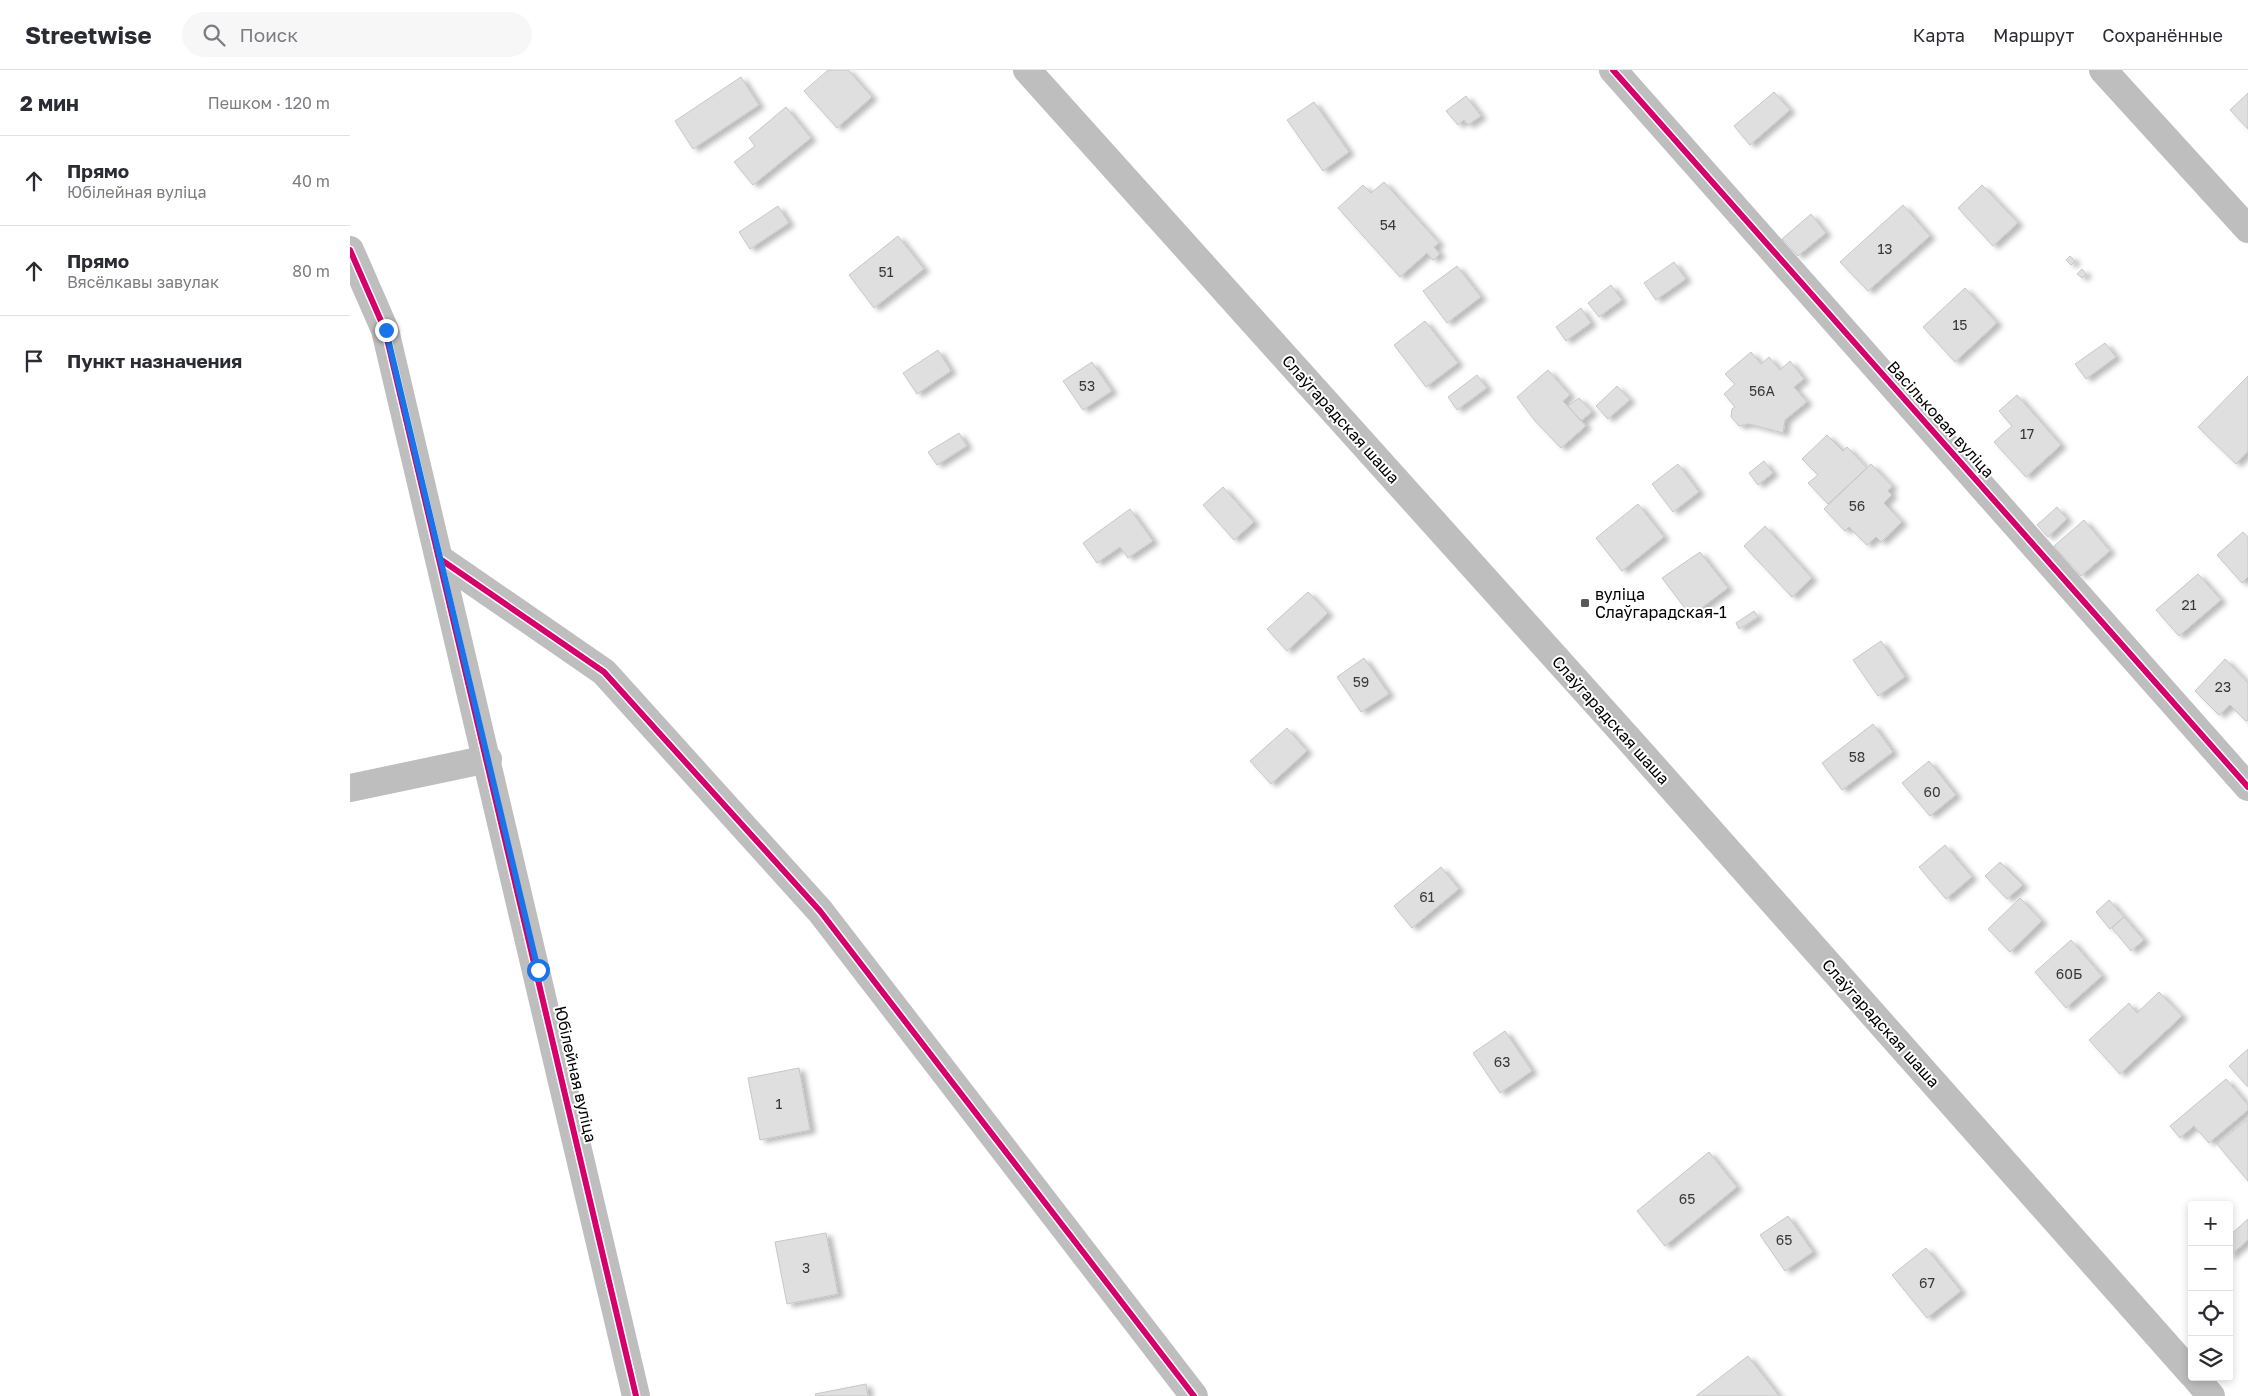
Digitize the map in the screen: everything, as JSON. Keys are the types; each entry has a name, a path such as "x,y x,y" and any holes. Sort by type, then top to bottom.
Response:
{"street":[{"name":"Слаўгарадская шаша","path":"1027,70 1634,745 2188,1369"},
{"name":"Васільковая вуліца","path":"1613,70 2248,787"},
{"path":"2103,70 2248,229"},
{"name":"Юбілейная вуліца","path":"350,250 386,330 636,1396"},
{"path":"440,559 604,672 820,911 1194,1396"},
{"path":"350,788 488,759"},
{"path":"2199,1381 2212,1396"}],"building":[{"path":"828,70 848,70 872,97 837,128 804,91"},
{"path":"741,77 759,105 693,149 675,121"},
{"path":"1774,92 1790,110 1750,145 1734,126"},
{"path":"2248,93 2248,129 2230,110"},
{"path":"1466,96 1481,116 1468,125 1464,120 1458,125 1446,111"},
{"path":"1314,102 1349,152 1323,171 1287,120"},
{"path":"786,107 811,138 753,185 734,162 755,146 749,138"},
{"path":"1384,182 1439,243 1434,247 1440,254 1433,260 1427,253 1400,277 1338,208 1363,185 1371,193"},
{"path":"1982,185 2018,223 1993,246 1958,208"},
{"path":"1903,205 1930,236 1868,291 1840,262"},
{"path":"778,206 789,223 750,249 739,232"},
{"path":"1811,214 1826,233 1798,256 1782,239"},
{"path":"898,236 924,269 874,308 849,275"},
{"path":"2070,256 2075,261 2071,265 2066,260"},
{"path":"1674,262 1686,279 1656,300 1644,283"},
{"path":"1457,266 1481,297 1447,323 1423,291"},
{"path":"2082,269 2086,274 2082,278 2077,274"},
{"path":"1611,285 1622,300 1599,317 1588,303"},
{"path":"1965,288 1997,323 1955,362 1923,327"},
{"path":"1581,308 1591,323 1566,341 1556,327"},
{"path":"1425,321 1458,363 1426,387 1394,345"},
{"path":"2105,343 2116,357 2086,379 2075,364"},
{"path":"938,350 951,371 917,394 903,373"},
{"path":"1751,352 1761,364 1769,357 1780,370 1790,361 1804,379 1794,387 1807,402 1785,420 1783,433 1749,424 1739,426 1731,417 1732,409 1735,407 1724,394 1735,384 1725,374"},
{"path":"1092,362 1112,391 1083,410 1063,381"},
{"path":"1548,370 1570,395 1563,401 1586,426 1561,448 1535,421 1517,397"},
{"path":"1477,375 1487,388 1457,410 1448,397"},
{"path":"2248,376 2248,451 2236,464 2198,427"},
{"path":"1617,386 1630,400 1608,419 1596,406"},
{"path":"2017,395 2061,445 2026,477 1994,442 2012,426 1999,411"},
{"path":"1579,398 1592,412 1581,421 1568,406"},
{"path":"959,433 967,446 937,465 928,452"},
{"path":"1827,435 1843,451 1847,447 1867,468 1828,504 1808,483 1818,475 1802,459"},
{"path":"1764,461 1773,473 1758,485 1749,473"},
{"path":"1678,464 1699,492 1673,512 1652,484"},
{"path":"1871,464 1892,486 1888,491 1892,495 1884,503 1902,522 1881,542 1876,537 1867,545 1849,527 1845,531 1824,509"},
{"path":"1223,487 1254,522 1234,540 1203,505"},
{"path":"1638,504 1664,537 1622,571 1596,538"},
{"path":"2057,507 2067,519 2048,537 2037,525"},
{"path":"1130,509 1153,541 1128,558 1120,547 1097,563 1083,543"},
{"path":"2084,520 2110,551 2081,576 2054,546"},
{"path":"1765,526 1812,578 1792,597 1744,546"},
{"path":"2243,532 2248,538 2248,577 2242,583 2217,555"},
{"path":"1700,552 1728,588 1691,616 1662,578"},
{"path":"2198,574 2221,600 2179,636 2156,610"},
{"path":"1308,592 1328,613 1287,651 1267,629"},
{"path":"1754,611 1758,617 1739,629 1736,623"},
{"path":"1881,641 1905,677 1878,696 1853,660"},
{"path":"1364,658 1389,694 1361,712 1337,677"},
{"path":"2225,659 2248,683 2248,720 2246,721 2230,705 2219,715 2195,691"},
{"path":"1873,724 1893,752 1842,790 1822,763"},
{"path":"1287,728 1307,751 1271,784 1250,761"},
{"path":"1929,761 1956,795 1930,816 1902,783"},
{"path":"1945,845 1972,877 1946,899 1919,867"},
{"path":"2000,862 2023,885 2007,899 1985,876"},
{"path":"1441,867 1459,889 1412,928 1394,906"},
{"path":"2020,898 2042,921 2010,952 1988,929"},
{"path":"2109,900 2124,917 2110,929 2096,912"},
{"path":"2124,917 2144,940 2131,951 2112,928"},
{"path":"2071,940 2102,976 2066,1008 2035,972"},
{"path":"2159,992 2182,1016 2120,1074 2089,1040 2129,1003 2137,1013"},
{"path":"1505,1031 1532,1071 1500,1093 1473,1053"},
{"path":"2248,1049 2248,1086 2247,1086 2229,1066"},
{"path":"799,1068 810,1130 760,1140 748,1078"},
{"path":"2226,1079 2248,1105 2248,1110 2209,1143 2194,1126 2180,1138 2170,1126"},
{"path":"2248,1119 2248,1181 2217,1144"},
{"path":"1709,1152 1737,1187 1665,1246 1637,1211"},
{"path":"1788,1216 1813,1252 1785,1271 1760,1235"},
{"path":"2248,1219 2248,1240 2233,1253 2233,1246 2233,1232"},
{"path":"826,1233 838,1294 787,1304 775,1242"},
{"path":"1926,1248 1961,1291 1927,1318 1892,1275"},
{"path":"1748,1356 1779,1396 1696,1396"},
{"path":"866,1384 868,1396 816,1396 815,1394"}],"cycle path":[{"path":"1613,70 2248,787"},
{"path":"350,250 385,330 636,1396"},
{"path":"440,559 604,672 820,911 1194,1396"}],"place":[{"name":"вуліца Слаўгарадская-1","path":"1585,603"}],"route":[{"path":"386,330 538,970"}]}
